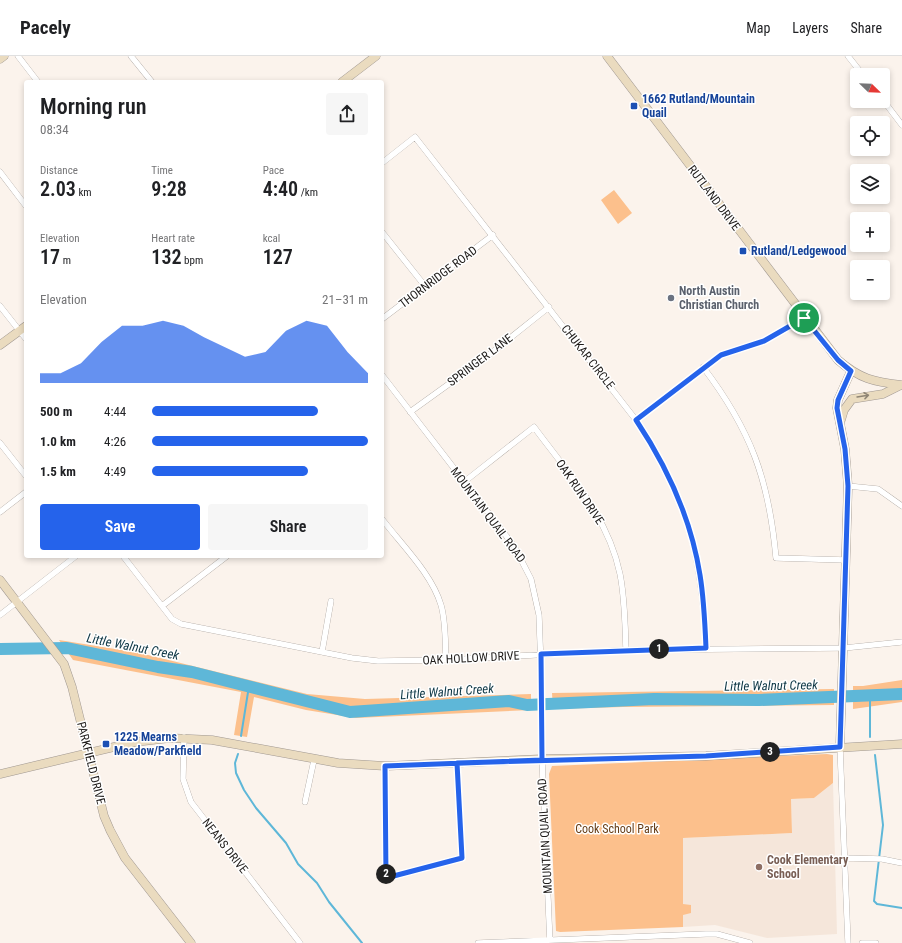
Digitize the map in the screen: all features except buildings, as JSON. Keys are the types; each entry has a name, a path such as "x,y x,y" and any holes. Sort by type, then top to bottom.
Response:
{"street":[{"path":"0,59 4,56"},
{"path":"18,56 36,80"},
{"path":"131,56 150,80"},
{"path":"345,80 376,56"},
{"name":"RUTLAND DRIVE","path":"607,56 804,318 838,360 851,371 865,379 879,383 902,385"},
{"path":"848,56 857,68"},
{"path":"889,108 902,125"},
{"name":"CHUKAR CIRCLE","path":"384,161 415,137 636,420 664,466 688,522 700,575 706,648"},
{"path":"0,172 24,203"},
{"path":"384,235 425,286"},
{"name":"THORNRIDGE ROAD","path":"384,317 493,235"},
{"path":"0,306 23,328 0,345"},
{"name":"SPRINGER LANE","path":"410,412 485,358 549,307"},
{"path":"636,420 703,367 721,355 764,341 804,318"},
{"path":"703,367 733,409 753,450 767,492 773,524 776,558 846,560"},
{"path":"848,943 840,747 848,486 845,449 840,423 838,400 851,371"},
{"name":"MOUNTAIN QUAIL ROAD","path":"384,378 514,546 526,568 537,603 541,654 542,760 550,941"},
{"path":"840,423 844,410 852,399 883,394 902,385"},
{"name":"OAK RUN DRIVE","path":"464,482 534,427 585,494 606,533 616,560 622,588 626,650"},
{"path":"0,443 24,473"},
{"path":"848,486 878,489 902,506"},
{"path":"0,512 24,494"},
{"path":"384,521 427,578 438,596 444,620 446,660"},
{"path":"0,615 73,558"},
{"name":"OAK HOLLOW DRIVE","path":"125,558 172,619 186,626 366,660 446,660 626,650 706,648 844,648 902,642"},
{"path":"162,606 224,558"},
{"name":"PARKFIELD DRIVE","path":"0,580 64,664 72,687 104,816 117,844 125,858 191,943"},
{"path":"322,652 331,601"},
{"path":"0,774 150,740 184,738 212,740 314,760 385,766 706,756 902,744"},
{"name":"NEANS DRIVE","path":"184,738 184,779 192,802 300,943"},
{"path":"305,802 314,760"},
{"path":"385,766 386,878 462,858 457,763"},
{"path":"844,858 882,859 902,863"},
{"path":"478,943 645,940 711,934 750,943"},
{"path":"862,943 876,943"}],"shaded area":[{"name":"Cook Elementary School","path":"833,783 837,934 767,938 715,925 683,927 683,838 792,833 791,799 814,798"}],"green space":[{"path":"614,190 632,213 618,224 601,200"},
{"path":"59,640 140,653 307,694 365,699 531,694 531,710 356,718 306,710 254,697 247,737 234,735 241,692 73,660"},
{"path":"902,680 902,702 853,709 853,686 863,686"},
{"path":"834,689 834,705 553,709 552,693"},
{"name":"Cook School Park","path":"827,754 833,755 833,783 814,798 791,799 792,833 683,838 683,904 691,905 691,913 683,915 683,927 556,931 549,774 552,766"}],"waterway":[{"name":"Little Walnut Creek","path":"0,649 67,648 158,667 192,672 350,712 509,701 527,705 654,699 759,700 902,694"},
{"path":"241,736 249,686"},
{"path":"870,696 870,737"},
{"path":"238,754 235,763 236,773 244,790 256,808 286,843 298,864 317,883 329,902 362,943"},
{"path":"875,755 883,825 874,901 877,904 902,908"}],"place":[{"name":"1662 Rutland/Mountain Quail","path":"634,106"},
{"name":"Rutland/Ledgewood","path":"743,251"},
{"name":"North Austin Christian Church","path":"671,298"},
{"name":"1225 Mearns Meadow/Parkfield","path":"106,744"},
{"name":"Cook Elementary School","path":"759,867"}],"route":[{"path":"804,318 764,341 734,350 709,362 636,420 655,448 680,499 688,522 697,557 704,599 706,648 541,654 542,694 542,760 457,763 385,766 386,878 462,858 457,763 551,759 706,756 840,747 848,486 843,434 837,408 841,390 851,371 838,360 804,318"}]}
